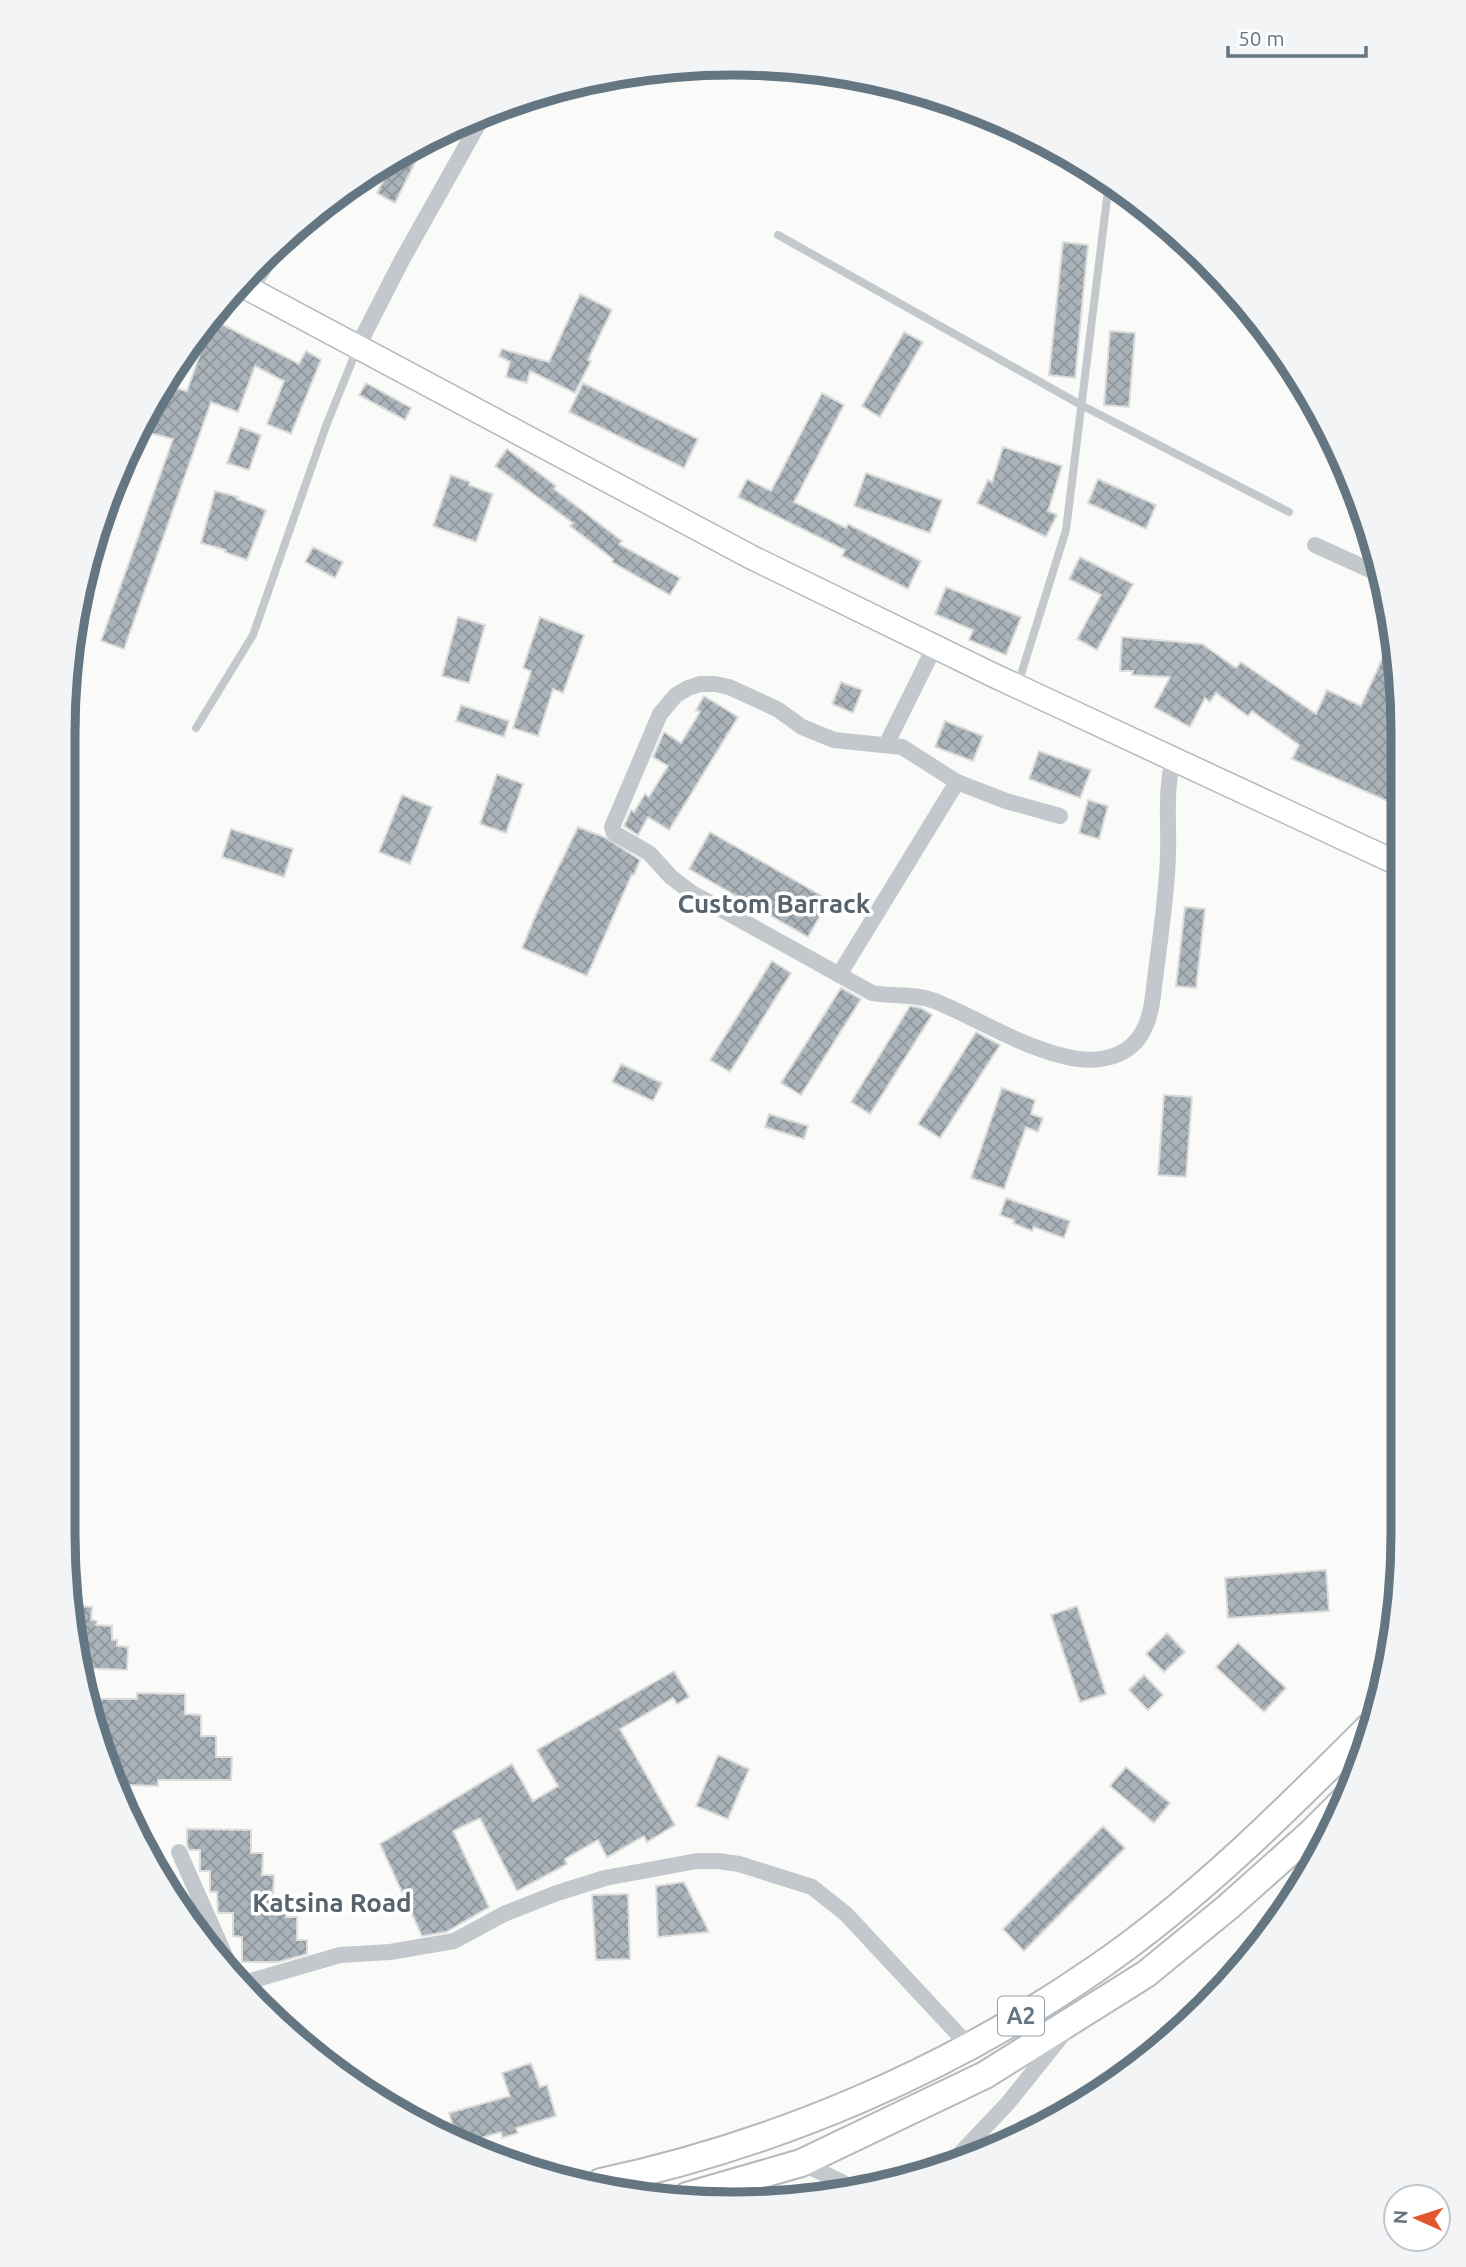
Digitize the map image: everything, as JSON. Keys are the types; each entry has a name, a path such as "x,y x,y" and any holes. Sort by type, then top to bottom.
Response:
{"highway":[{"name":"A2","path":"611,2180 654,2171 754,2140 853,2102 969,2046 1100,1966 1159,1921 1267,1827 1358,1738"},
{"name":"A2","path":"705,2191 800,2163 985,2075 1074,2021 1156,1966 1327,1815"}],"main road":[{"path":"248,288 751,558 1017,687 1391,860"}],"street":[{"path":"357,348 402,260 477,127"},
{"path":"1315,545 1370,570"},
{"path":"886,745 935,646"},
{"path":"1060,816 1006,801 957,782 902,747 834,740 802,727 777,709 729,687 700,684 676,695 660,714 628,794 613,822 614,833 649,853 671,877 692,893 872,993 890,996 913,995 933,1000 1035,1046 1078,1059 1107,1059 1126,1052 1142,1035 1151,1012 1168,856 1167,782 1173,759"},
{"path":"839,975 957,782"},
{"path":"179,1852 220,1946"},
{"path":"251,1981 340,1955 390,1952 454,1941 505,1914 557,1893 605,1878 697,1861 718,1861 739,1864 812,1888 846,1914 969,2046"},
{"path":"963,2150 1007,2103 1074,2021"},
{"path":"800,2163 842,2182"}],"lane":[{"path":"1017,687 1066,530 1108,193"},
{"path":"778,235 1083,406 1289,512"},
{"path":"196,728 253,635 326,426 357,348"}],"building":[{"path":"418,155 395,203 377,193 386,174"},
{"path":"1063,242 1088,245 1075,378 1049,375"},
{"path":"580,294 612,310 575,393 530,371 527,383 506,377 510,362 499,356 502,349 549,362"},
{"path":"219,323 299,364 306,351 321,360 291,434 267,424 284,381 255,366 238,412 211,402 124,649 101,641 173,439 148,433 173,388 187,391 204,343"},
{"path":"1110,331 1135,333 1129,407 1104,405"},
{"path":"904,332 923,342 880,417 862,406"},
{"path":"366,383 411,408 405,420 359,395"},
{"path":"583,383 698,439 684,468 569,412"},
{"path":"822,393 844,405 794,502 846,528 848,524 921,561 908,589 842,556 845,550 738,497 747,479 771,491"},
{"path":"240,427 261,435 249,470 227,463"},
{"path":"1003,447 1062,466 1048,511 1057,515 1046,537 977,503 988,480 992,482"},
{"path":"507,449 622,541 619,544 680,578 670,595 612,562 613,559 570,526 573,523 495,466"},
{"path":"866,473 942,500 930,533 854,506"},
{"path":"451,475 493,494 476,542 433,526"},
{"path":"1098,479 1156,505 1146,529 1088,503"},
{"path":"215,491 238,497 237,499 266,510 247,560 225,552 226,550 201,543"},
{"path":"313,547 343,562 335,578 305,562"},
{"path":"1080,557 1133,584 1097,650 1077,639 1101,595 1069,579"},
{"path":"946,587 1021,617 1006,655 969,640 973,630 935,614"},
{"path":"458,617 485,625 469,683 442,676"},
{"path":"540,617 584,635 563,693 553,689 538,736 513,728 531,671 523,668"},
{"path":"1122,637 1202,644 1236,668 1241,662 1316,714 1327,690 1361,706 1382,659 1386,658 1391,733 1391,803 1292,759 1299,745 1252,711 1248,716 1216,693 1210,702 1205,698 1190,727 1154,707 1170,677 1132,675 1133,671 1120,671"},
{"path":"841,682 862,690 853,713 832,704"},
{"path":"704,696 738,717 669,830 648,817 638,835 624,826 631,810 634,812 645,794 649,797 668,766 653,757 664,732 681,743 700,712 696,710"},
{"path":"461,705 509,721 504,737 456,721"},
{"path":"945,721 983,736 973,761 935,747"},
{"path":"1039,751 1091,770 1080,798 1029,779"},
{"path":"497,774 523,784 506,833 480,824"},
{"path":"402,795 432,807 410,864 379,852"},
{"path":"1088,800 1108,806 1099,839 1079,833"},
{"path":"578,827 606,838 640,860 587,976 522,948"},
{"path":"231,829 293,849 284,877 222,857"},
{"path":"710,832 829,900 808,937 689,869"},
{"path":"1185,907 1205,909 1196,988 1176,986"},
{"path":"772,961 791,973 730,1072 710,1060"},
{"path":"841,988 861,999 801,1095 781,1083"},
{"path":"910,1006 921,1008 932,1015 870,1114 851,1102"},
{"path":"976,1032 1000,1045 940,1138 918,1124"},
{"path":"621,1064 662,1083 653,1101 612,1082"},
{"path":"1002,1088 1035,1100 1031,1114 1043,1118 1038,1132 1026,1127 1004,1189 971,1178"},
{"path":"1164,1095 1192,1097 1186,1177 1158,1175"},
{"path":"769,1114 808,1126 804,1139 765,1127"},
{"path":"1006,1198 1070,1221 1064,1238 1034,1227 1032,1231 1000,1215"},
{"path":"1326,1570 1329,1611 1228,1618 1225,1578"},
{"path":"80,1606 92,1607 91,1620 97,1621 96,1625 112,1626 112,1640 117,1640 117,1646 128,1647 127,1670 89,1668"},
{"path":"1077,1606 1106,1694 1080,1702 1051,1615"},
{"path":"1167,1633 1185,1652 1164,1672 1146,1654"},
{"path":"1238,1643 1286,1688 1264,1712 1216,1667"},
{"path":"674,1671 689,1697 677,1704 673,1698 620,1729 675,1825 647,1842 644,1836 607,1857 598,1840 565,1859 567,1864 517,1891 480,1818 453,1831 489,1907 446,1932 422,1936 380,1844 512,1764 533,1801 558,1786 537,1750"},
{"path":"1144,1675 1163,1695 1148,1710 1129,1690"},
{"path":"137,1693 185,1694 185,1714 201,1715 201,1736 216,1736 216,1757 232,1757 231,1780 158,1780 158,1786 128,1785 128,1792 97,1699 137,1699"},
{"path":"718,1755 749,1769 728,1819 696,1806"},
{"path":"1126,1767 1170,1803 1154,1823 1110,1786"},
{"path":"1103,1826 1125,1848 1024,1951 1003,1929"},
{"path":"187,1829 251,1830 251,1853 263,1853 262,1875 274,1875 273,1896 287,1897 286,1917 297,1917 297,1940 307,1940 307,1954 278,1962 242,1962 242,1937 233,1936 233,1913 218,1913 217,1892 210,1892 210,1871 200,1871 200,1850 189,1850"},
{"path":"684,1882 709,1932 658,1937 656,1886"},
{"path":"628,1894 630,1959 596,1960 592,1895"},
{"path":"531,2063 540,2087 547,2085 556,2116 516,2128 518,2133 502,2138 501,2132 476,2139 454,2130 449,2113 510,2096 502,2073"}],"district":[{"name":"Custom Barrack","path":"774,904"},
{"name":"Katsina Road","path":"332,1903"}]}
